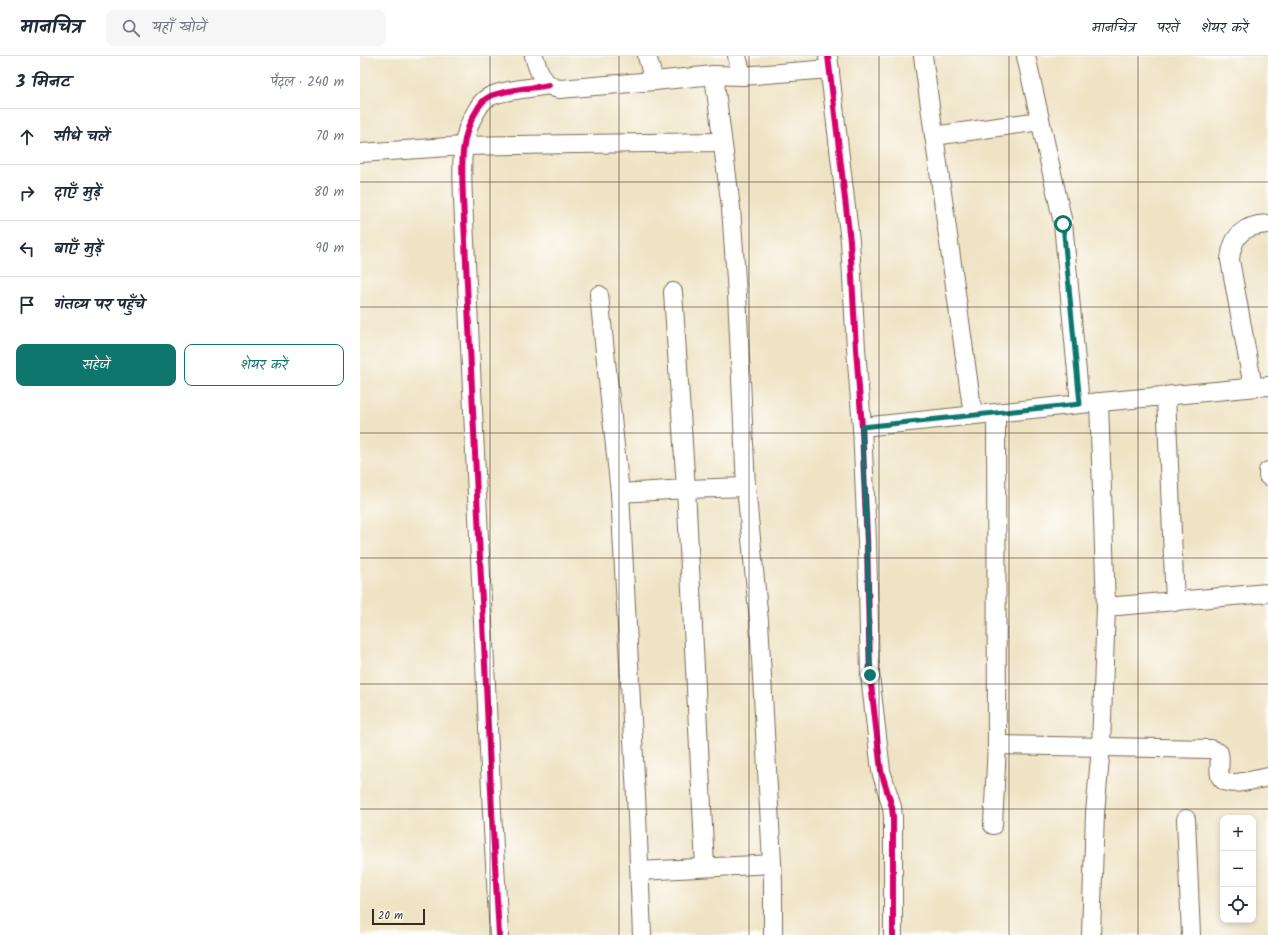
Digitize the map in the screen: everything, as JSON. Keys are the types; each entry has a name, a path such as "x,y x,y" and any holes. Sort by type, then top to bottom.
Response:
{"street":[{"path":"534,56 540,74 549,86"},
{"path":"647,56 654,82"},
{"path":"737,56 742,76"},
{"path":"923,56 973,415"},
{"path":"1026,56 1063,224 1080,404"},
{"path":"499,935 463,199 463,146 467,130 482,101 499,93 549,86 560,89 654,82 714,75 742,76 829,62 850,242 862,427 867,541 870,675 881,771 892,807 893,817 893,935"},
{"path":"714,75 730,208 737,294 746,487 759,621 774,881 773,935"},
{"path":"934,136 1040,121"},
{"path":"360,153 463,146 722,142"},
{"path":"862,427 1260,387 1230,260 1230,251 1235,239 1240,233 1261,224 1268,224"},
{"path":"672,292 686,489 705,868"},
{"path":"599,295 620,493 642,935"},
{"path":"1166,396 1175,602"},
{"path":"1091,935 1095,813 1101,747 1106,607 1099,402"},
{"path":"994,825 997,745 996,413"},
{"path":"1268,471 1268,476"},
{"path":"620,493 746,487"},
{"path":"1106,607 1268,593"},
{"path":"997,745 1211,749 1219,753 1220,775 1222,780 1235,783 1268,777"},
{"path":"1186,819 1191,935"},
{"path":"640,871 772,864"}],"cycle path":[{"path":"828,56 850,241 862,427 867,541 870,675 881,771 892,807 893,817 893,935"},
{"path":"499,935 462,164 464,142 467,131 471,120 485,99 501,93 549,85"}],"route":[{"path":"870,675 867,541 862,427 1080,404 1063,224"}]}
